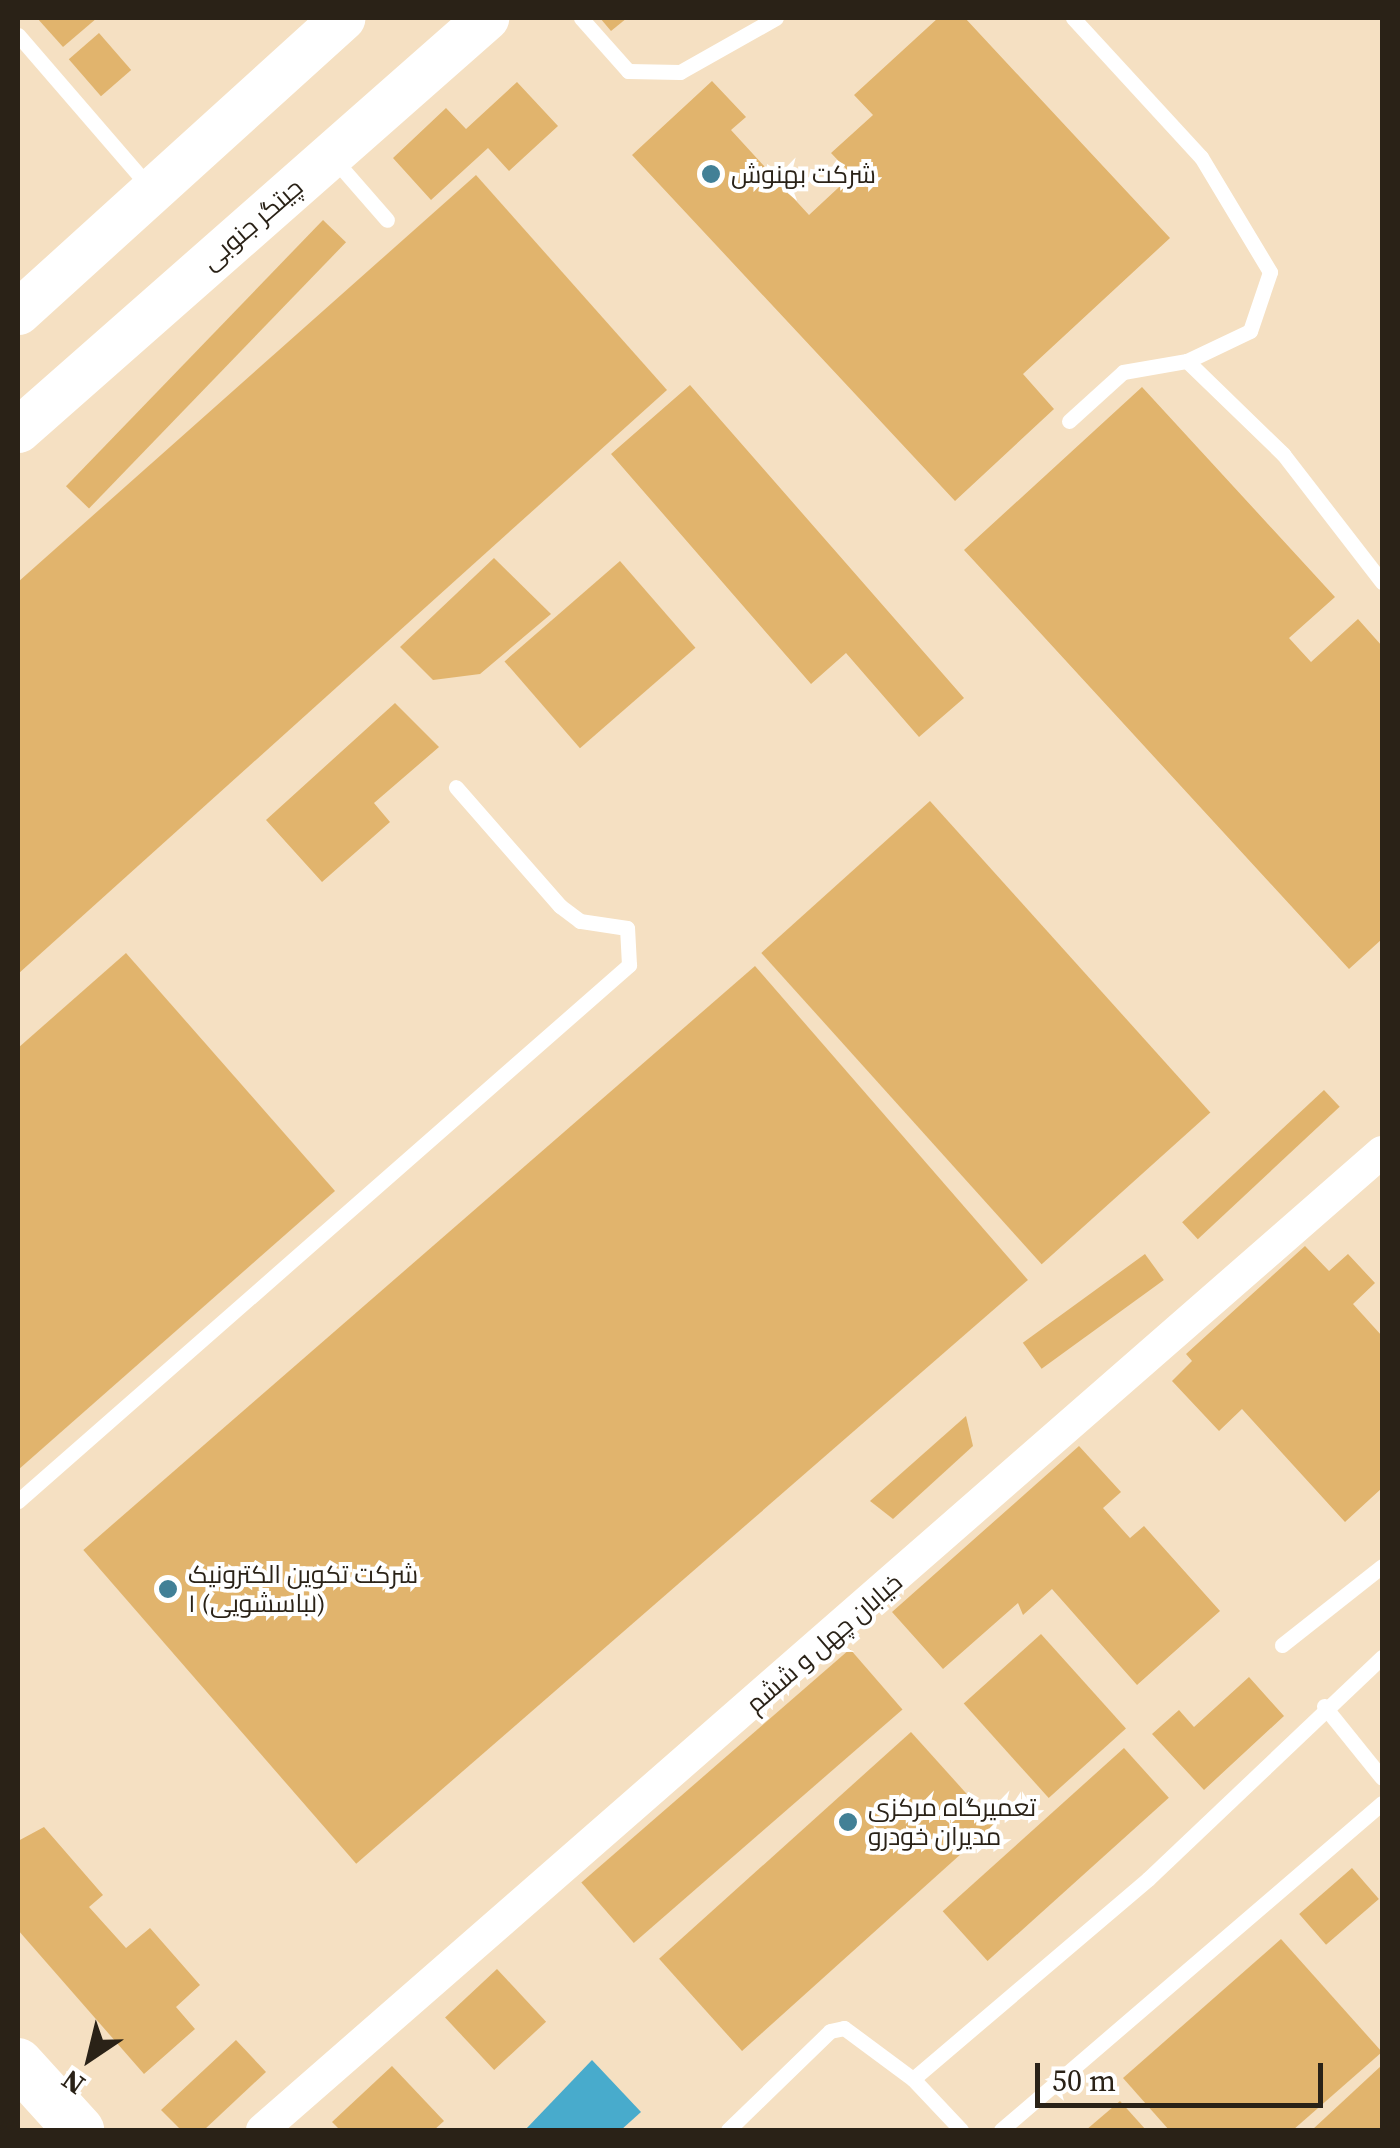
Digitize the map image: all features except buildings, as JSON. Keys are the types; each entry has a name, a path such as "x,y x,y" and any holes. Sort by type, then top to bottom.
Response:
{"main road":[{"path":"18,312 342,18"},
{"name":"چیتگر جنوبی","path":"18,430 486,18"},
{"path":"18,2062 78,2130"}],"street":[{"name":"خیابان چهل و ششم","path":"262,2130 1382,1152"}],"lane":[{"path":"581,18 628,71 680,72 776,18"},
{"path":"1069,421 1124,372 1187,361 1250,330 1270,272 1202,157 1074,18"},
{"path":"18,35 152,190"},
{"path":"330,155 387,220"},
{"path":"1187,361 1283,454 1382,582"},
{"path":"18,1501 628,965 627,928 580,921 560,906 456,788"},
{"path":"1282,1645 1382,1566"},
{"path":"914,2080 1148,1879 1324,1706 1382,1657"},
{"path":"1324,1706 1382,1778"},
{"path":"1000,2130 1382,1802"},
{"path":"728,2130 830,2031 857,2032 914,2080 961,2130"}],"water":[{"path":"592,2060 641,2112 621,2130 525,2130"}],"place":[{"name":"شرکت بهنوش","path":"711,174"},
{"name":"شرکت تکوین الکترونیک ۱ (لباسشویی)","path":"168,1589"},
{"name":"تعمیرگاه مرکزی مدیران خودرو","path":"848,1822"}]}
